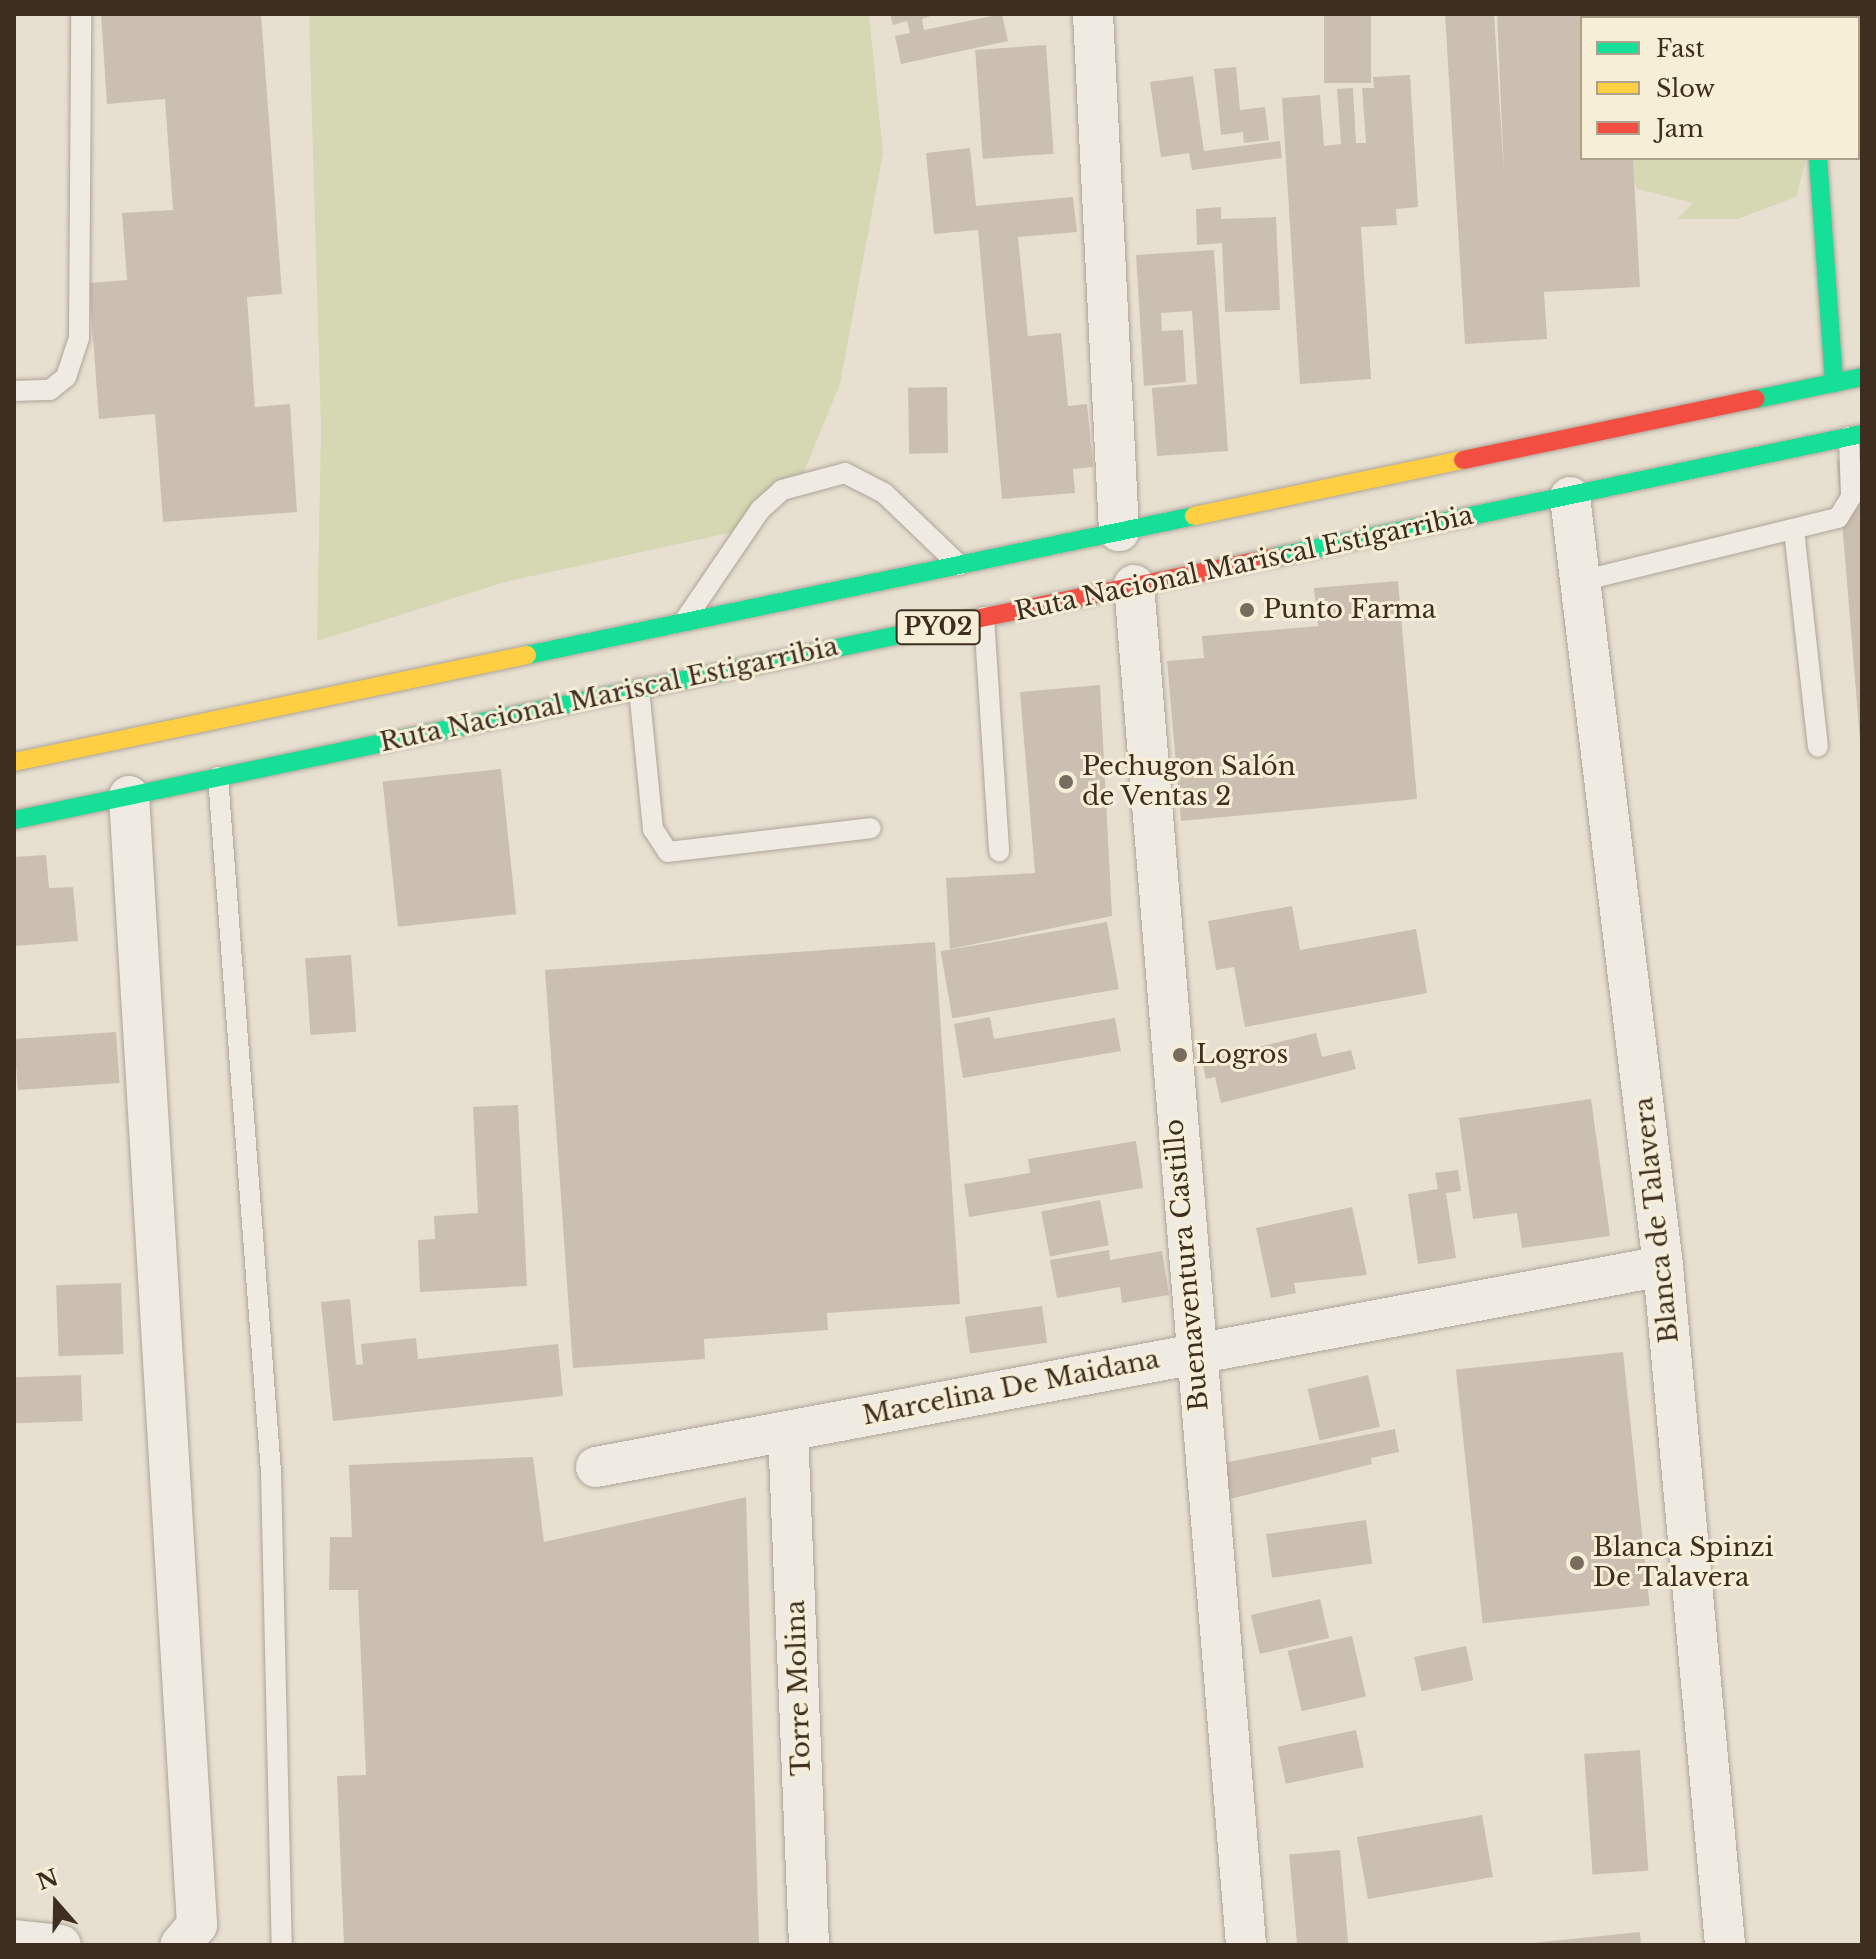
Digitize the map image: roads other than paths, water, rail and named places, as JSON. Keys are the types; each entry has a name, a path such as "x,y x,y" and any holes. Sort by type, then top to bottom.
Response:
{"main road":[{"path":"1818,160 1834,383"},
{"name":"PY02","path":"14,762 1862,377"},
{"name":"Ruta Nacional Mariscal Estigarribia","path":"14,820 1855,436"}],"street":[{"path":"1093,14 1119,531"},
{"name":"Blanca de Talavera","path":"1570,497 1663,1266 1725,1945"},
{"name":"Buenaventura Castillo","path":"1134,585 1193,1352 1246,1945"},
{"path":"129,796 189,1935"},
{"name":"Marcelina De Maidana","path":"596,1467 1193,1352 1663,1266"},
{"name":"Torre Molina","path":"788,1431 809,1945"},
{"path":"14,1940 61,1945"}],"lane":[{"path":"14,391 50,390 66,377 79,338 81,14"},
{"path":"1581,581 1794,530 1847,508 1855,436"},
{"path":"683,623 760,510 782,490 845,473 884,493 959,565"},
{"path":"1794,530 1818,747"},
{"path":"984,617 999,852"},
{"path":"639,689 653,829 668,852 871,828"},
{"path":"218,777 271,1472 282,1945"}],"place":[{"name":"Punto Farma","path":"1247,610"},
{"name":"Pechugon Salón de Ventas 2","path":"1066,782"},
{"name":"Logros","path":"1180,1055"},
{"name":"Blanca Spinzi De Talavera","path":"1577,1563"}]}
